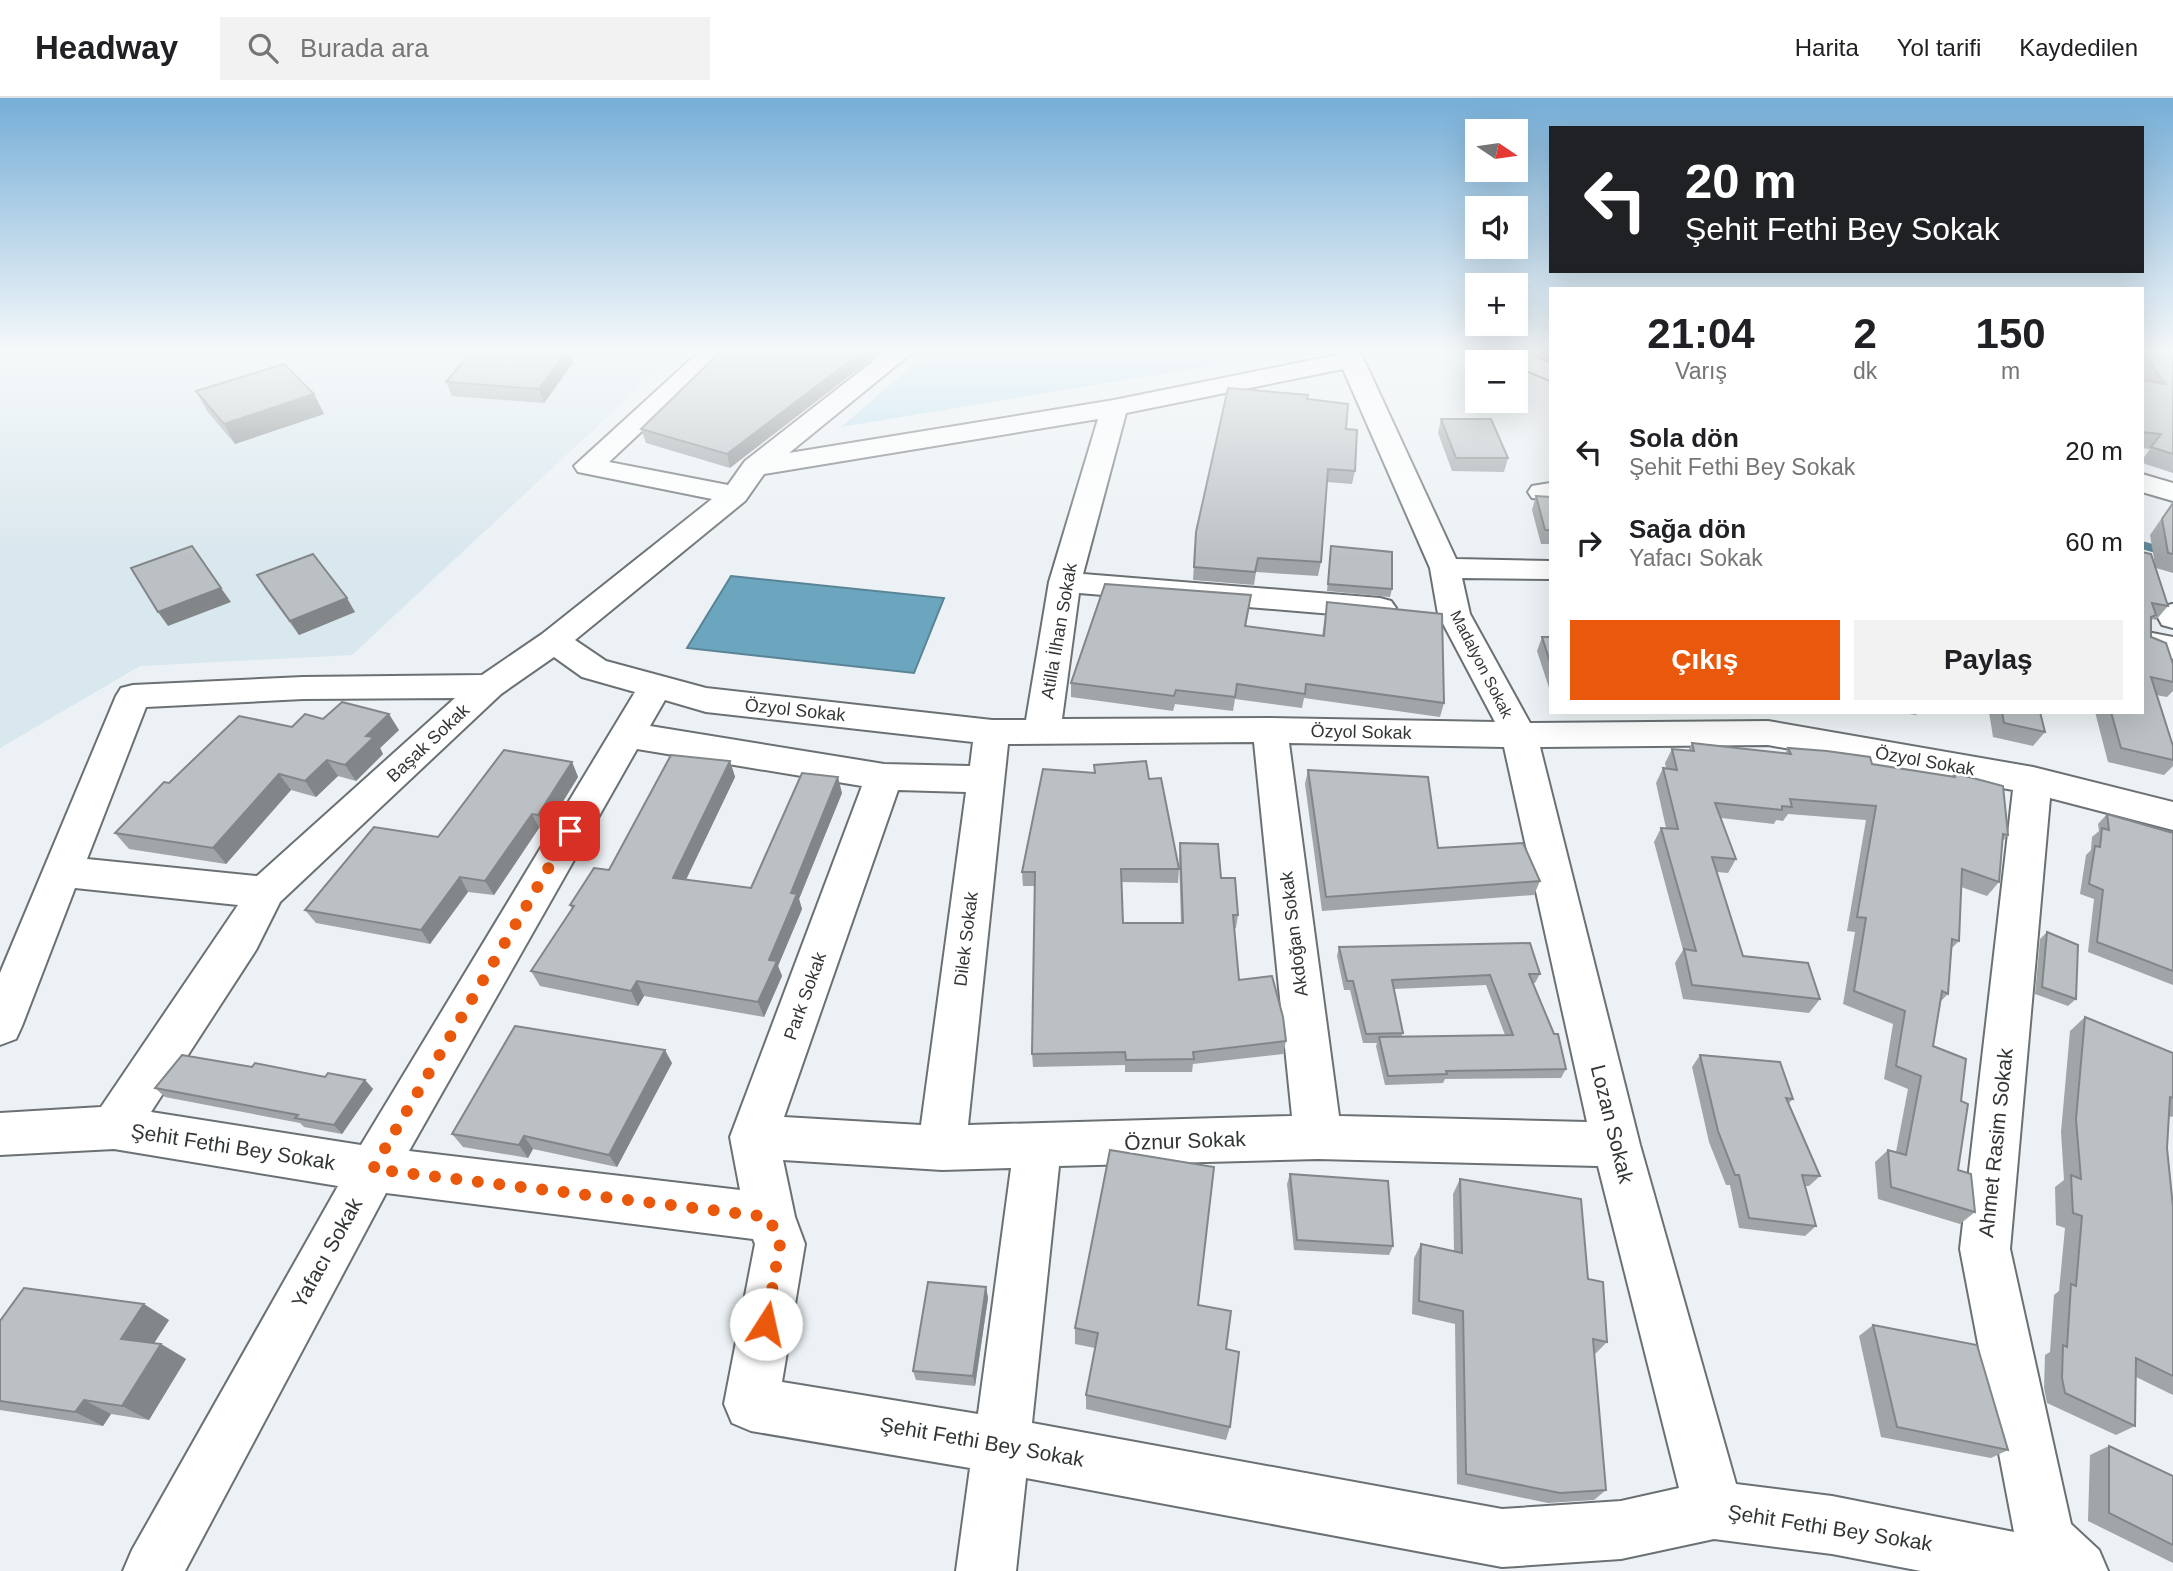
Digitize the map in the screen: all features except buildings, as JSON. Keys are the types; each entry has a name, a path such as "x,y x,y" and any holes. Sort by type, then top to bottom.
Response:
{"street":[{"path":"639,420 588,466 734,495"},
{"name":"Başak Sokak","path":"114,1128 241,938 265,892 489,686 554,641 734,495 755,467 815,420"},
{"name":"Madalyon Sokak","path":"755,467 1043,420"},
{"name":"Atilla İlhan Sokak","path":"1042,733 1065,582 1111,420"},
{"name":"Madalyon Sokak","path":"1378,420 1444,568 1431,612 1519,735"},
{"path":"2144,484 2173,492"},
{"path":"1444,568 1549,570"},
{"path":"1065,582 1431,612"},
{"name":"Özyol Sokak","path":"554,641 594,669 706,700 992,732 1270,730 1519,735 1768,733 2033,780 2173,816"},
{"path":"2144,641 2173,648"},
{"name":"Yafacı Sokak","path":"153,1571 373,1169 656,685"},
{"path":"0,1026 132,696 303,688 489,686"},
{"name":"Akdoğan Sokak","path":"1270,730 1318,1137"},
{"name":"Dilek Sokak","path":"942,1147 992,732"},
{"path":"627,735 884,777 985,779"},
{"name":"Lozan Sokak","path":"1519,735 1616,1145 1714,1510"},
{"name":"Park Sokak","path":"754,1137 884,777"},
{"name":"Ahmet Rasim Sokak","path":"2033,780 1985,1249 2045,1540 2078,1571"},
{"path":"63,872 265,892"},
{"path":"0,1134 114,1128"},
{"name":"Şehit Fethi Bey Sokak","path":"114,1128 373,1169 769,1217 780,1244 751,1404 1001,1445 1502,1538 1621,1530 1714,1510 1832,1525 1967,1550 2052,1571"},
{"path":"754,1137 769,1217"},
{"name":"Öznur Sokak","path":"754,1137 942,1147 1318,1137 1616,1145"},
{"path":"986,1571 1038,1144"}],"shaded area":[{"path":"0,420 604,420 352,655 140,666 0,748"},
{"path":"849,420 885,420 841,427"},
{"path":"731,576 944,598 914,673 687,648"}],"waterway":[{"path":"2144,546 2173,554"}],"route":[{"path":"570,831 373,1169 769,1217 780,1244 766,1324"}]}
